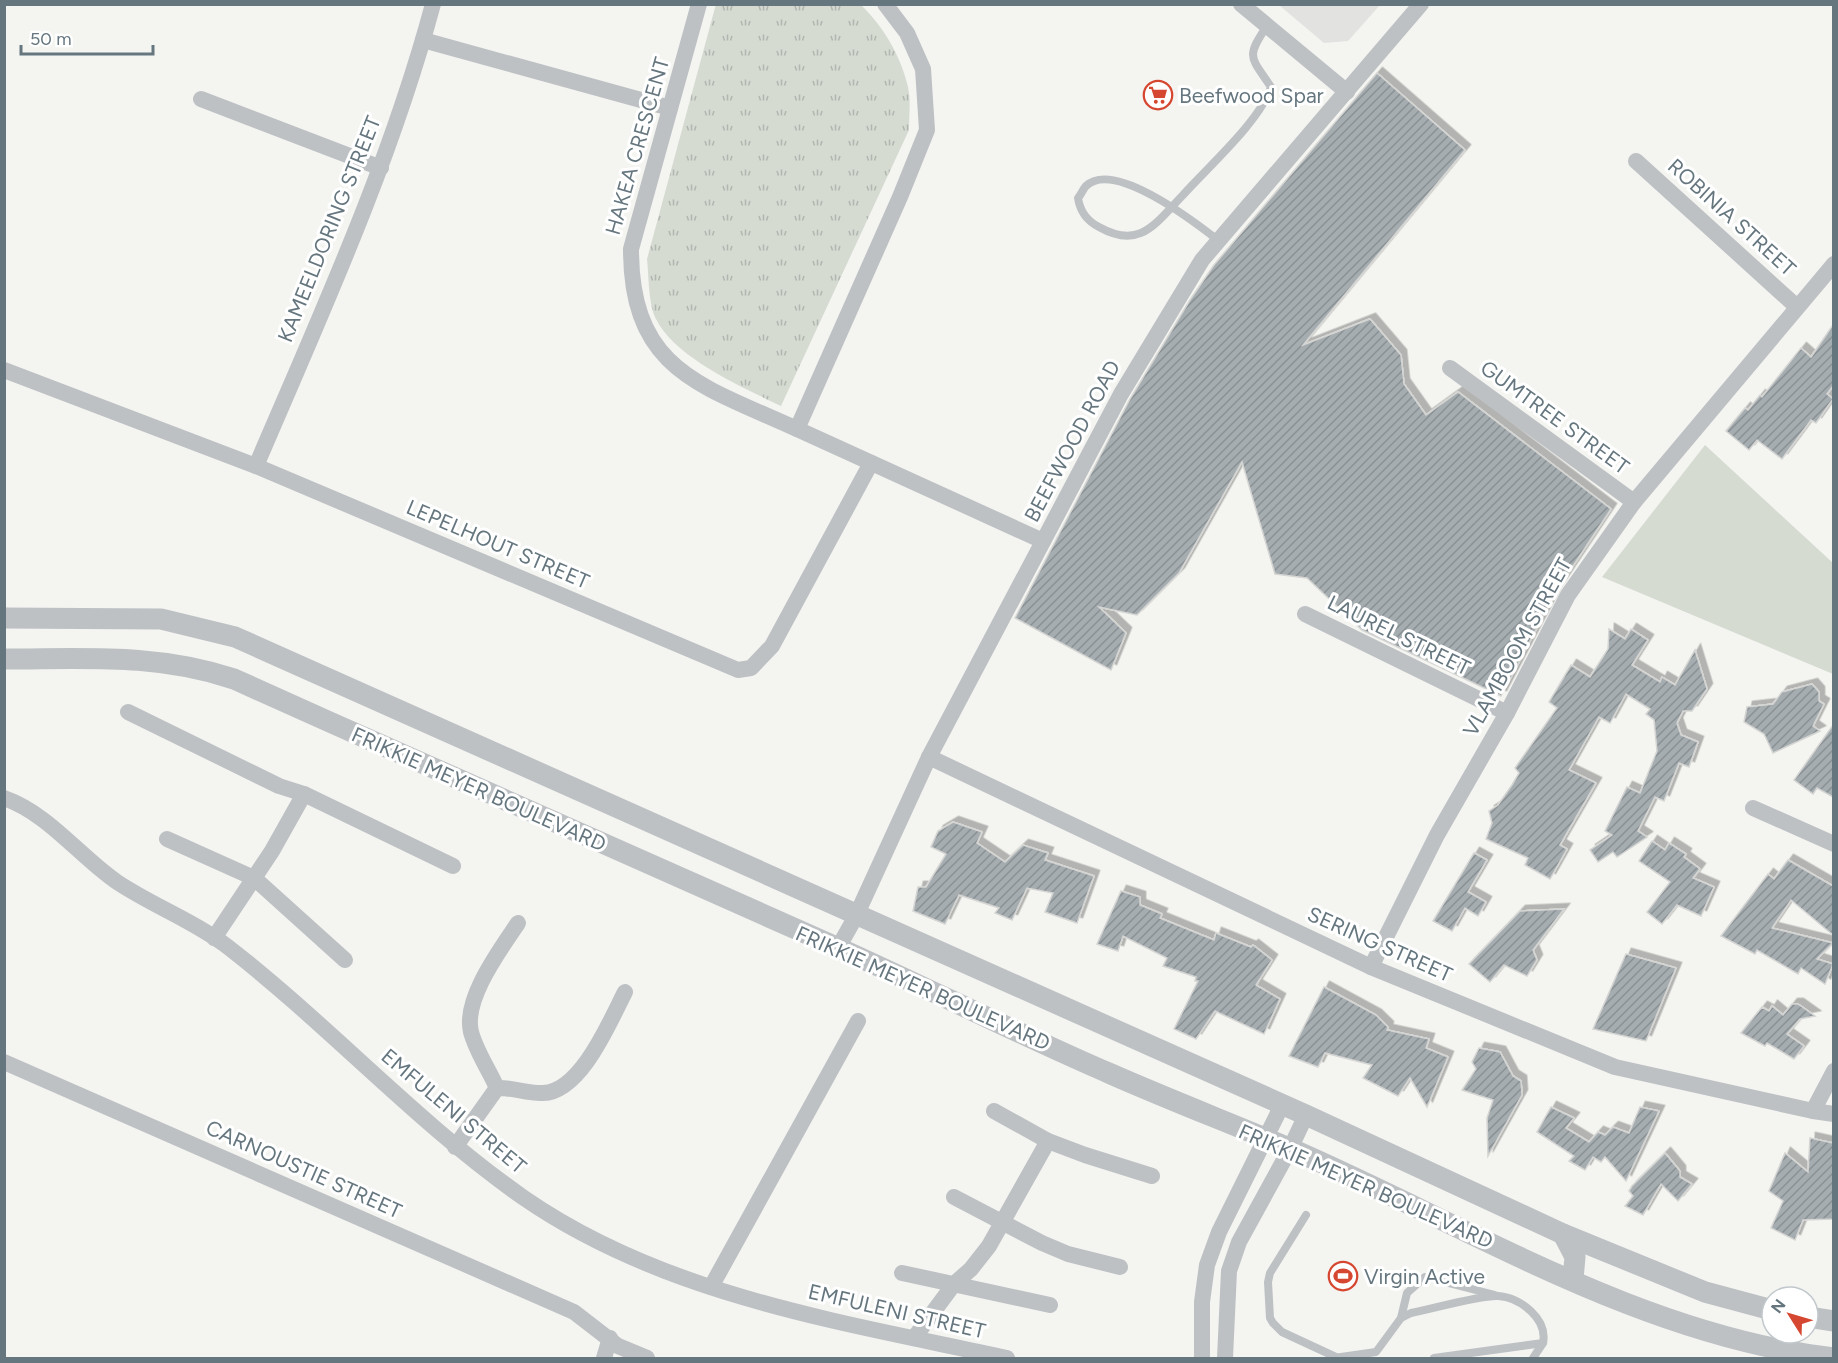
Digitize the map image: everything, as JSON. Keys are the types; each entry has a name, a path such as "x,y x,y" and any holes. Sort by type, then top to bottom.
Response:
{"street":[{"name":"KAMEELDORING STREET","path":"256,466 381,168 433,4"},
{"name":"HAKEA CRESCENT","path":"699,4 631,249 631,283 639,318 651,340 679,371 706,388 1043,541"},
{"path":"796,429 904,188 927,130 923,69 907,33 885,4"},
{"path":"1241,4 1347,92"},
{"name":"BEEFWOOD ROAD","path":"838,948 856,916 929,757 1043,541 1121,394 1202,260 1421,4"},
{"path":"423,40 670,108"},
{"path":"201,99 381,168"},
{"name":"ROBINIA STREET","path":"1636,161 1797,307"},
{"name":"VLAMBOOM STREET","path":"1371,967 1437,834 1507,713 1568,595 1634,502 1833,264"},
{"name":"GUMTREE STREET","path":"1450,368 1634,502"},
{"name":"LEPELHOUT STREET","path":"4,370 256,466 738,670 751,668 772,646 871,463"},
{"name":"LAUREL STREET","path":"1305,614 1507,713"},
{"name":"FRIKKIE MEYER BOULEVARD","path":"4,618 161,619 236,638 1306,1115 1563,1234 1705,1292 1760,1307"},
{"name":"FRIKKIE MEYER BOULEVARD","path":"4,659 142,658 185,665 234,679 650,867 838,948 1107,1072 1290,1149 1435,1218 1667,1319 1725,1338 1793,1353 1833,1358"},
{"path":"128,712 279,786 304,794 453,866"},
{"name":"SERING STREET","path":"929,757 1371,967 1615,1067 1813,1111 1833,1113"},
{"path":"214,938 254,879 304,794"},
{"name":"EMFULENI STREET","path":"4,798 31,811 116,881 214,938 264,977 455,1147 526,1199 578,1231 640,1261 711,1287 789,1310 914,1338 949,1352 1007,1359"},
{"path":"1754,808 1833,844"},
{"path":"167,839 254,879 345,960"},
{"path":"497,1088 471,1034 468,1016 472,1001 518,923"},
{"path":"497,1088 543,1093 557,1091 568,1083 596,1047 625,992"},
{"path":"711,1287 858,1021"},
{"name":"CARNOUSTIE STREET","path":"4,1062 586,1318 627,1351 647,1359"},
{"path":"1813,1111 1833,1071"},
{"path":"455,1147 497,1088"},
{"path":"1202,1359 1202,1302 1207,1265 1219,1232 1282,1105"},
{"path":"994,1111 1048,1141 1152,1176"},
{"path":"1226,1359 1228,1271 1239,1242 1306,1115"},
{"path":"914,1338 954,1284 980,1259 1003,1223 1048,1141"},
{"path":"954,1197 1068,1254 1120,1267"},
{"path":"1563,1234 1575,1257 1573,1279"},
{"path":"902,1273 1050,1305"},
{"path":"604,1359 610,1338"}],"lane":[{"path":"1219,241 1173,205 1116,182 1096,181 1086,186 1078,198 1080,209 1093,224 1117,237 1133,237 1173,205 1267,102 1271,87 1252,58 1252,47 1267,26"},
{"path":"1306,1215 1270,1273 1268,1282 1270,1318 1282,1332 1336,1358 1376,1352 1401,1318 1407,1293 1425,1277 1497,1296 1535,1313 1545,1333 1543,1343 1533,1359"},
{"path":"1401,1318 1411,1313 1497,1296"},
{"path":"1434,1359 1543,1343"}],"shaded area":[{"path":"1279,5 1380,5 1348,41 1324,43"}],"green space":[{"path":"716,4 861,5 877,22 890,42 901,64 909,92 909,130 781,406 712,370 678,347 656,319 650,298 647,259"},
{"path":"1705,445 1833,563 1833,674 1602,577"}],"building":[{"path":"1377,73 1465,150 1303,345 1370,319 1401,355 1404,384 1426,415 1458,392 1611,509 1557,590 1501,696 1362,630 1307,578 1275,574 1242,462 1179,573 1137,615 1099,607 1126,633 1111,670 1015,618 1130,399 1190,300 1214,265"},
{"path":"1833,325 1833,386 1827,394 1833,399 1816,423 1811,420 1782,459 1757,440 1749,450 1726,431 1745,408 1748,410 1760,395 1762,397 1801,348 1811,357"},
{"path":"1609,629 1625,639 1631,629 1648,640 1632,665 1660,682 1662,677 1675,685 1695,650 1707,689 1692,711 1683,711 1677,723 1681,735 1698,742 1689,767 1679,763 1664,801 1655,797 1638,831 1647,837 1617,857 1613,852 1598,862 1590,850 1612,835 1605,831 1627,787 1640,793 1657,751 1654,720 1646,714 1650,709 1626,694 1610,723 1599,717 1569,770 1596,783 1560,845 1567,849 1550,879 1525,865 1528,858 1486,839 1492,823 1489,811 1498,805 1512,785 1519,773 1515,768 1557,708 1549,702 1571,665 1590,677 1608,649"},
{"path":"1812,684 1819,692 1819,701 1824,704 1813,726 1820,731 1773,753 1764,734 1744,722 1747,707 1773,704 1782,692"},
{"path":"1833,725 1833,797 1817,788 1813,794 1794,780"},
{"path":"953,822 982,832 977,843 1005,862 1023,845 1048,853 1045,860 1094,876 1077,923 1045,912 1053,893 1027,888 1012,920 995,913 999,908 959,895 945,924 913,911 918,887 926,887 946,854 931,847 938,831"},
{"path":"1652,841 1665,850 1669,843 1686,854 1684,857 1700,869 1693,878 1714,887 1701,916 1677,905 1662,924 1647,912 1670,882 1639,861"},
{"path":"1474,853 1487,860 1468,892 1486,902 1478,916 1465,908 1452,931 1433,921"},
{"path":"1788,860 1833,886 1833,935 1791,900 1772,928 1833,943 1817,959 1833,964 1825,984 1801,968 1798,974 1757,950 1755,954 1721,936 1768,874 1774,879"},
{"path":"1121,891 1140,897 1140,905 1162,914 1160,918 1214,940 1216,933 1251,947 1253,945 1272,960 1256,985 1280,999 1264,1034 1215,1011 1196,1039 1174,1029 1198,981 1195,981 1196,977 1163,966 1167,958 1123,936 1118,951 1097,944"},
{"path":"1564,909 1533,950 1537,960 1527,976 1504,965 1490,982 1469,964 1520,911"},
{"path":"1626,954 1676,968 1646,1041 1593,1029"},
{"path":"1324,987 1376,1015 1388,1027 1387,1030 1429,1039 1426,1048 1448,1057 1427,1107 1410,1078 1398,1096 1363,1078 1372,1065 1325,1053 1318,1067 1289,1056"},
{"path":"1792,1004 1798,1004 1815,1016 1800,1019 1787,1034 1804,1046 1794,1059 1767,1043 1765,1046 1741,1033 1762,1007 1769,1011 1772,1006 1783,1015"},
{"path":"1479,1048 1500,1052 1513,1076 1521,1081 1522,1095 1488,1156 1487,1118 1493,1100 1462,1090 1476,1069 1472,1062"},
{"path":"1551,1107 1574,1118 1566,1128 1589,1142 1598,1132 1605,1135 1613,1127 1629,1133 1640,1107 1659,1111 1626,1181 1605,1157 1601,1162 1593,1157 1585,1170 1569,1161 1574,1156 1537,1132"},
{"path":"1810,1138 1833,1143 1833,1219 1803,1220 1795,1240 1771,1228 1783,1201 1769,1191 1785,1153 1808,1172"},
{"path":"1665,1153 1680,1171 1680,1177 1692,1184 1678,1201 1661,1184 1643,1215 1625,1206 1633,1196 1629,1191 1632,1186"}],"place":[{"name":"Beefwood Spar","path":"1158,95"},
{"name":"Virgin Active","path":"1343,1276"}]}
